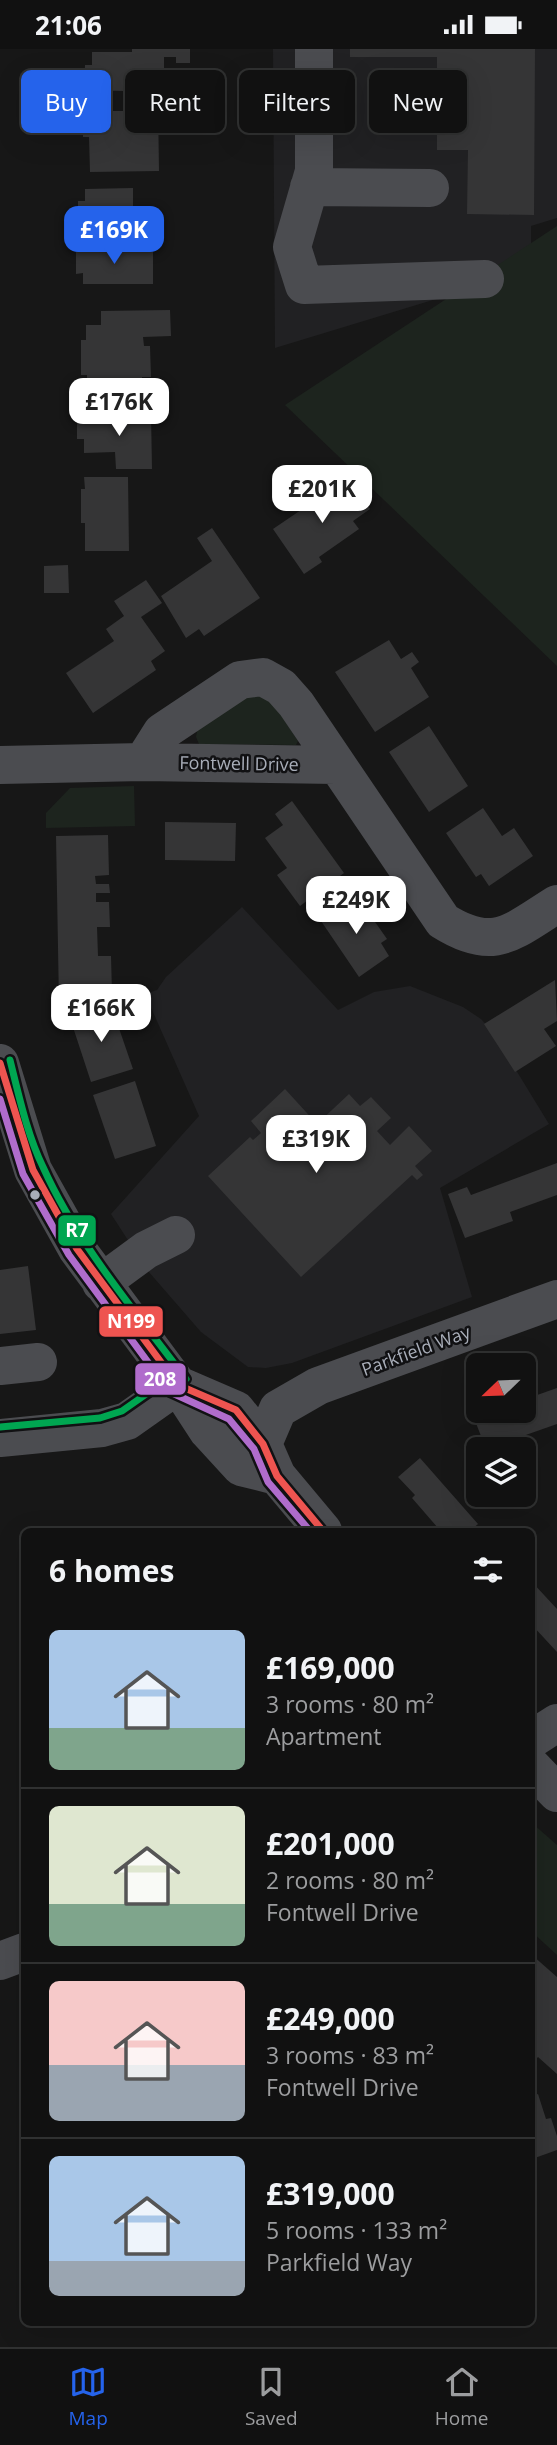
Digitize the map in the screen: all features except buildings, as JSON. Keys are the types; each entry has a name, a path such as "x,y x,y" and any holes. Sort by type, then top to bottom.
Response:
{"street":[{"path":"314,49 314,171 292,247 304,285 485,279"},
{"path":"309,187 430,188"},
{"name":"Fontwell Drive","path":"143,762 162,732 240,680 263,677 281,687 443,921 466,935 486,938 511,933 557,904"},
{"name":"Fontwell Drive","path":"0,765 143,762 336,765"},
{"path":"0,1063 33,1170 55,1212 101,1283 178,1384 208,1431 241,1467 270,1460"},
{"path":"101,1283 146,1250 176,1235"},
{"name":"Parkfield Way","path":"278,1409 318,1386 557,1299"},
{"path":"0,1366 38,1362"},
{"path":"1,1428 102,1427 127,1421 178,1384 236,1392 278,1409 270,1460 321,1528"},
{"path":"535,1737 557,1723"},
{"path":"535,1770 557,1793"},
{"path":"0,1961 21,1953"}],"shaded area":[{"path":"273,49 557,49 557,218 531,226 531,270 275,348 274,133 355,133 355,70 273,70"},
{"path":"557,226 557,666 285,405"},
{"path":"248,693 268,694 298,741 296,745 199,744 196,737 198,726"},
{"path":"134,786 135,826 46,828 46,813 70,788"},
{"path":"242,907 338,1010 374,992 410,986 463,1007 481,1019 492,1031 549,1124 440,1188 472,1297 292,1363 266,1368 248,1367 201,1332 148,1271 111,1214 199,1116 145,994 157,990 166,977"},
{"path":"535,1826 557,1845 557,1955 535,1935"}],"transit line":[{"name":"R7","path":"10,1060 32,1141 57,1196 108,1277 186,1379"},
{"name":"N199","path":"0,1063 33,1170 77,1249 178,1385 236,1410 263,1444 277,1476 320,1528"},
{"name":"208","path":"0,1099 23,1174 69,1255 170,1392 229,1419 254,1449 268,1482 307,1528"},
{"name":"R7","path":"0,1427 100,1418 122,1411 172,1376"}]}
